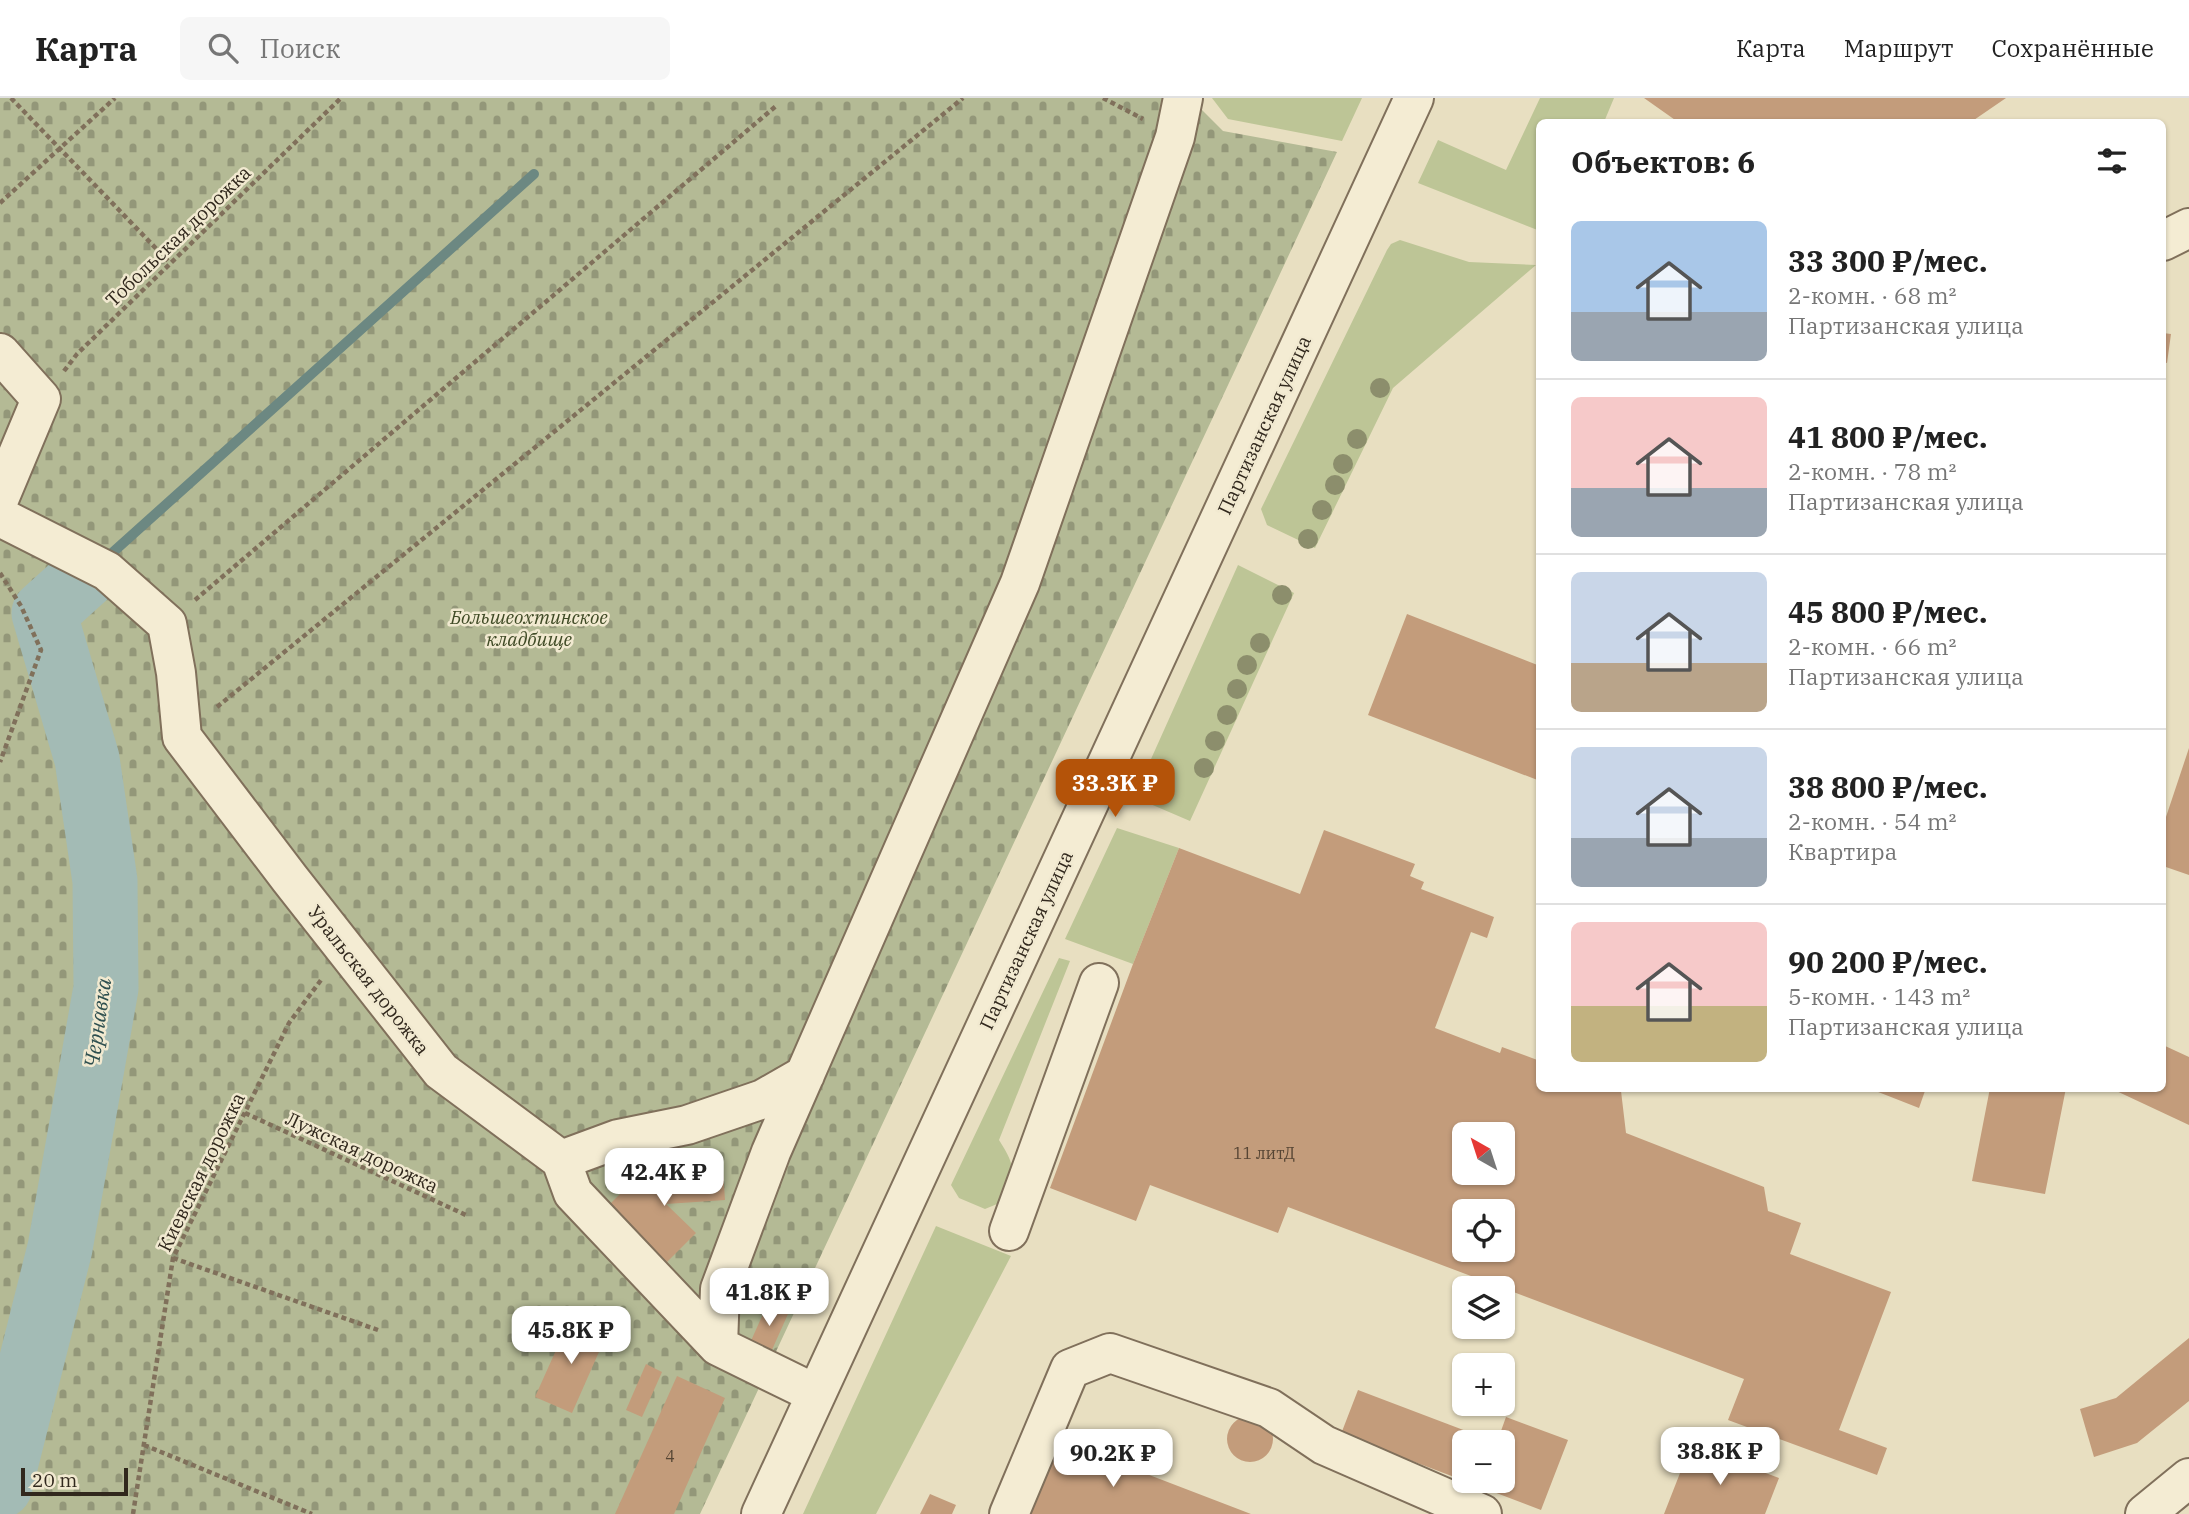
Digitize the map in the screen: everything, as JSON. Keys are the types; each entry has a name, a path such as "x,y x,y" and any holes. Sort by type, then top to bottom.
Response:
{"street":[{"path":"718,1346 720,1289 771,1152 1020,583 1175,137 1183,98"},
{"name":"Партизанская улица","path":"761,1514 1414,98"},
{"path":"2166,240 2189,228"},
{"path":"0,353 41,399 0,497"},
{"path":"0,517 107,571 167,624 176,673 182,737"},
{"name":"Уральская дорожка","path":"182,737 441,1070 561,1160"},
{"path":"1009,1230 1100,983"},
{"path":"805,1074 763,1099 687,1125 618,1139 561,1160 573,1193 718,1346 816,1394"},
{"path":"1009,1514 1070,1369 1110,1353 1269,1408 1324,1445 1482,1514"},
{"path":"2145,1514 2189,1478"}],"path":[{"path":"11,98 170,262"},
{"path":"0,203 115,98"},
{"name":"Тобольская дорожка","path":"41,399 77,354 341,98"},
{"path":"182,737 963,98"},
{"path":"167,624 776,106"},
{"path":"0,573 20,606 41,650 0,762"},
{"name":"Киевская дорожка","path":"134,1514 173,1258 289,1023 345,949"},
{"name":"Лужская дорожка","path":"245,1113 468,1216"},
{"path":"173,1258 377,1330"},
{"path":"144,1445 312,1514"}],"green space":[{"name":"Большеохтинское кладбище","path":"0,98 1190,98 1223,131 1337,152 700,1514 0,1514"},
{"path":"1212,98 1362,98 1342,141 1228,119"},
{"path":"1540,98 1614,98 1605,119 1536,119 1536,229 1418,183 1438,140 1506,170"},
{"path":"1400,240 1469,262 1536,265 1393,388 1315,548 1267,525 1261,509 1387,250 1391,244"},
{"path":"1238,565 1294,593 1190,821 1134,797"},
{"path":"1117,828 1179,848 1133,964 1065,939"},
{"path":"1059,958 1070,961 999,1140 1009,1158 1011,1177 1002,1202 985,1209 959,1198 951,1185"},
{"path":"936,1226 1011,1256 876,1514 803,1514"}],"building":[{"path":"1644,98 2006,98 1975,119 1674,119"},
{"path":"2166,333 2171,334 2166,363"},
{"path":"1407,614 1536,664 1536,779 1368,715"},
{"path":"2189,748 2189,875 2166,867 2166,817"},
{"path":"1324,830 1415,864 1410,876 1424,882 1421,889 1494,917 1487,938 1471,932 1435,1028 1500,1053 1502,1047 1536,1060 1536,1092 1621,1092 1626,1133 1764,1187 1768,1211 1801,1223 1790,1254 1891,1292 1839,1430 1887,1448 1877,1475 1728,1420 1744,1379 1515,1293 1515,1276 1471,1276 1288,1207 1278,1233 1150,1185 1136,1221 1050,1188 1179,848 1300,894"},
{"path":"2166,1046 2189,1057 2189,1125 2119,1092 2166,1092"},
{"path":"1878,1092 1925,1092 1919,1108"},
{"path":"1989,1092 2065,1092 2045,1194 1972,1181"},
{"path":"722,1156 725,1200 666,1204 696,1233 659,1270 602,1212 638,1176 703,1169 701,1158"},
{"path":"767,1305 788,1314 771,1352 750,1343"},
{"path":"570,1319 606,1336 572,1413 535,1397"},
{"path":"2189,1338 2189,1401 2137,1443 2094,1457 2080,1409 2116,1398"},
{"path":"646,1364 662,1372 642,1417 626,1410"},
{"path":"677,1376 725,1398 674,1514 615,1514"},
{"path":"1358,1390 1463,1430 1452,1430 1452,1476 1341,1434"},
{"path":"1250,1416 1259,1417 1266,1423 1272,1430 1272,1448 1266,1455 1259,1461 1250,1462 1241,1461 1234,1455 1228,1448 1227,1439 1228,1430 1234,1423 1241,1417"},
{"path":"1506,1417 1568,1440 1541,1510 1496,1493 1515,1493 1515,1430 1501,1430"},
{"path":"1058,1440 1251,1514 1029,1514"},
{"path":"1691,1445 1779,1478 1765,1514 1664,1514"},
{"path":"930,1494 956,1505 952,1514 920,1514"}],"waterway":[{"path":"112,553 534,174"},
{"name":"Чернавка","path":"0,1486 60,1248 106,988 105,881 87,759 44,613 86,575"}]}
